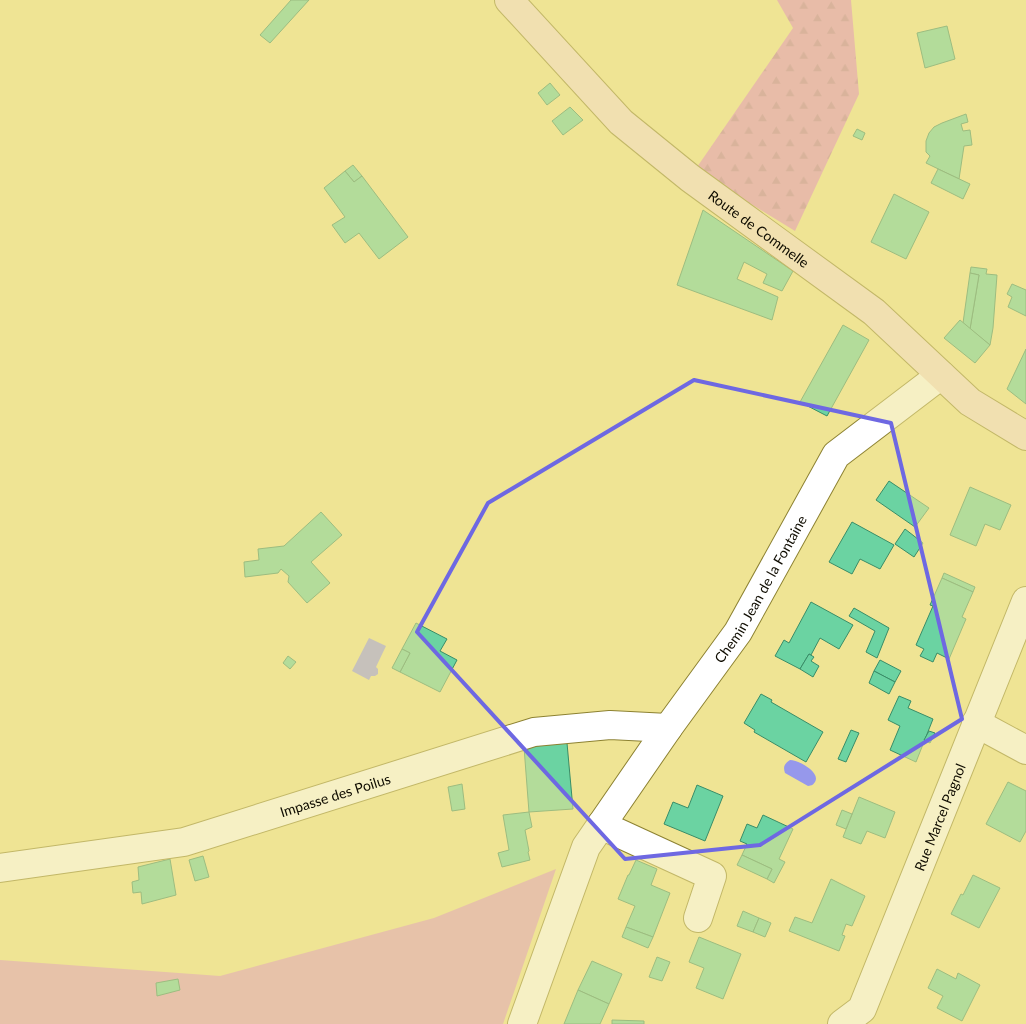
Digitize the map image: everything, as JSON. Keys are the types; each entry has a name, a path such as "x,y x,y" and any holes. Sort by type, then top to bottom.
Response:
{"street":[{"name":"Route de Commelle","path":"509,0 621,122 690,178 874,312 970,402 1026,436"},
{"name":"Chemin Jean de la Fontaine","path":"522,1024 586,847 668,728 738,632 836,455 941,375"},
{"name":"Rue Marcel Pagnol","path":"842,1024 862,1009 1026,601"},
{"path":"976,723 1026,750"},
{"name":"Impasse des Poilus","path":"0,868 184,842 534,732 610,726 668,728"},
{"path":"601,825 712,876 698,918"}],"highlighted area":[{"path":"694,380 891,423 962,719 760,845 625,859 417,632 488,503"}],"shaded area":[{"path":"556,869 503,1024 0,1024 0,960 220,976 434,918"}],"green space":[{"path":"777,0 851,0 859,94 795,231 695,170 793,28"}],"water":[{"path":"369,638 386,646 376,667 378,674 371,676 369,680 352,671"},
{"path":"790,760 803,764 815,774 815,782 812,785 808,786 785,773 784,766"}],"building":[{"path":"291,0 309,0 270,43 260,35"},
{"path":"947,26 955,59 925,68 917,33"},
{"path":"550,83 560,95 547,105 538,93"},
{"path":"570,107 583,120 563,135 552,121"},
{"path":"966,114 968,122 961,124 963,131 970,130 972,145 964,146 959,179 926,163 930,156 926,152 926,141 934,127"},
{"path":"857,129 865,133 862,140 853,136"},
{"path":"353,165 362,176 354,182 345,171"},
{"path":"938,169 970,184 963,199 931,183"},
{"path":"345,171 354,182 362,176 408,237 379,259 359,233 345,243 332,225 345,217 324,188"},
{"path":"894,194 929,212 906,259 871,242"},
{"path":"703,210 793,271 782,291 763,283 767,274 744,262 737,279 778,297 772,320 677,285"},
{"path":"971,267 987,269 986,274 997,275 990,345 970,329 979,275 970,273"},
{"path":"970,273 979,275 970,329 963,323"},
{"path":"1012,284 1026,290 1026,316 1008,307 1012,297 1007,294"},
{"path":"960,320 990,345 975,363 944,338"},
{"path":"843,325 869,340 827,416 800,402"},
{"path":"1026,349 1026,404 1007,389"},
{"path":"889,481 929,508 915,527 876,500"},
{"path":"970,487 1011,505 1000,530 985,524 976,546 950,535"},
{"path":"321,512 342,535 311,562 330,583 307,603 288,582 289,576 281,569 278,573 245,577 244,562 259,560 258,549 284,546"},
{"path":"852,522 894,545 880,569 860,559 852,574 829,562"},
{"path":"905,529 923,543 914,557 895,544"},
{"path":"944,573 975,587 973,592 942,578"},
{"path":"942,578 973,592 962,617 966,619 949,659 937,653 933,662 920,656 924,649 916,645 933,606 930,605"},
{"path":"811,602 853,625 839,649 820,638 811,655 809,654 800,669 775,656 784,640 789,643"},
{"path":"854,608 889,628 877,658 866,652 875,631 849,616"},
{"path":"416,623 447,639 440,651 457,660 440,692 400,672 410,653 402,649"},
{"path":"402,649 410,653 400,672 392,668"},
{"path":"809,654 814,657 811,661 819,666 813,677 800,669"},
{"path":"288,656 296,662 290,669 283,663"},
{"path":"880,660 901,671 895,682 874,671"},
{"path":"874,671 895,682 889,694 869,683"},
{"path":"761,694 772,700 771,702 823,732 806,762 754,732 755,730 744,723"},
{"path":"899,696 911,701 908,708 933,719 916,762 890,750 900,726 888,720"},
{"path":"851,730 859,733 846,762 838,759"},
{"path":"929,731 935,733 930,743 924,740"},
{"path":"567,743 573,809 529,812 524,747"},
{"path":"1008,782 1026,791 1026,831 1020,842 986,824"},
{"path":"462,784 465,809 452,811 448,787"},
{"path":"697,785 723,796 705,841 664,824 673,802 688,808"},
{"path":"859,797 895,812 885,838 867,831 861,844 843,837"},
{"path":"842,810 852,814 846,829 836,825"},
{"path":"529,812 532,827 525,830 530,860 502,867 498,853 509,850 503,815"},
{"path":"763,815 793,829 779,859 785,862 774,883 767,879 772,869 742,855 747,844 740,841 747,824 757,828"},
{"path":"742,855 772,869 767,879 737,865"},
{"path":"203,856 209,877 195,881 189,860"},
{"path":"170,859 176,895 142,904 141,892 133,893 132,882 139,880 138,867"},
{"path":"636,860 657,869 651,885 670,893 653,937 626,927 635,906 618,899"},
{"path":"973,875 1000,888 979,928 951,914"},
{"path":"831,879 865,896 852,926 846,924 842,935 845,936 839,951 789,931 795,917 812,923"},
{"path":"743,911 759,918 753,932 737,926"},
{"path":"759,918 771,923 765,937 753,932"},
{"path":"626,927 653,937 648,948 622,937"},
{"path":"699,937 741,954 723,999 696,988 704,968 689,962"},
{"path":"657,957 670,962 662,981 649,977"},
{"path":"592,961 622,974 609,1004 578,990"},
{"path":"937,969 956,979 958,973 980,985 962,1021 937,1008 943,996 928,988"},
{"path":"178,979 180,990 157,996 156,983"},
{"path":"578,990 609,1004 600,1024 564,1024"},
{"path":"612,1020 644,1021 644,1024 612,1024"}]}
